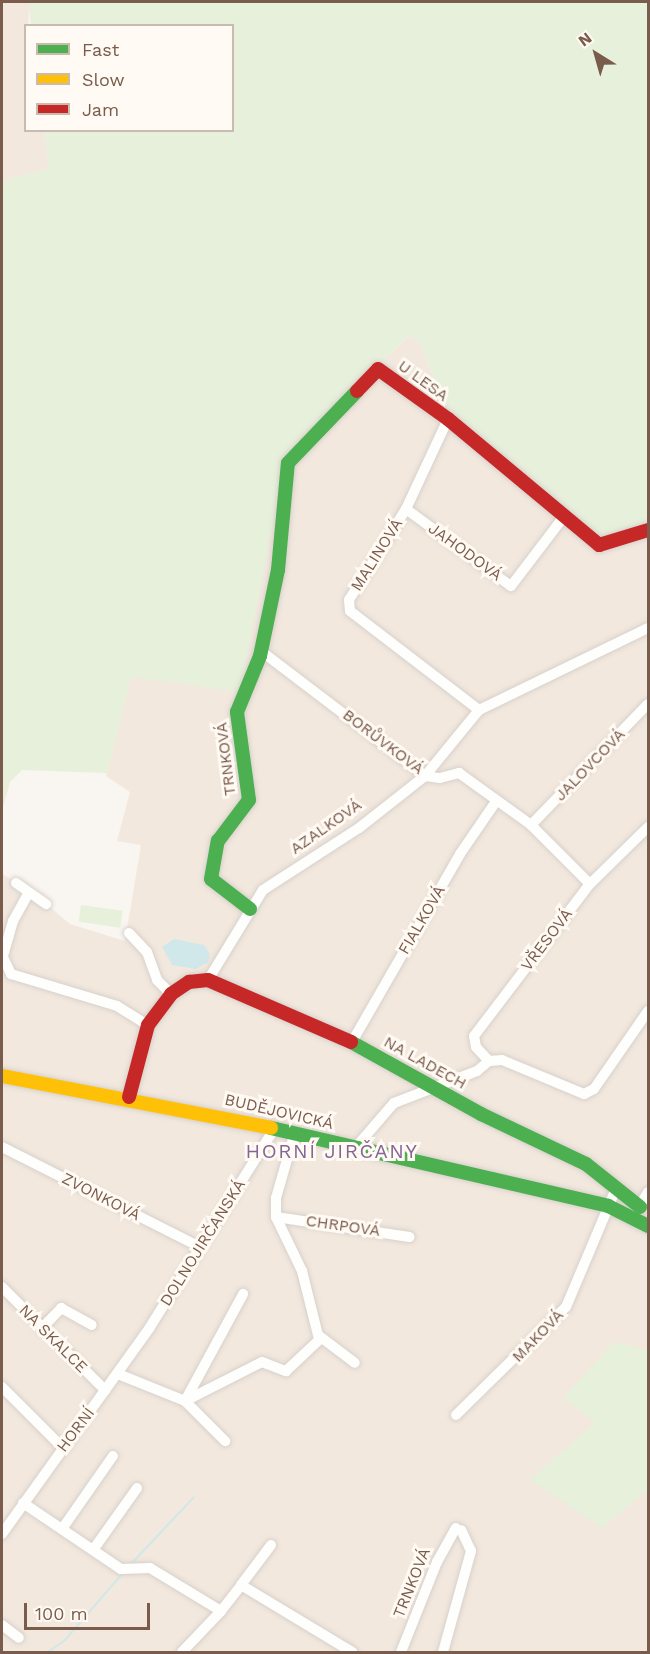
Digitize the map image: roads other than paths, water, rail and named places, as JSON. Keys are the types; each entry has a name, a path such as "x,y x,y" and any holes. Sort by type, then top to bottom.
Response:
{"street":[{"name":"U LESA","path":"261,651 278,570 288,463 378,369 448,419 599,545 648,530"},
{"name":"MALINOVÁ","path":"448,419 406,509 349,600 350,611 479,710"},
{"name":"JAHODOVÁ","path":"406,509 511,586 565,515"},
{"name":"AZALKOVÁ","path":"208,980 263,890 359,828 425,776 479,710 648,628"},
{"name":"BORŮVKOVÁ","path":"261,651 425,776 459,773 531,825 590,884"},
{"name":"TRNKOVÁ","path":"250,909 211,879 218,841 249,800 237,711 261,651"},
{"name":"JALOVCOVÁ","path":"531,825 648,704"},
{"name":"FIALKOVÁ","path":"352,1042 460,854 496,800"},
{"name":"VŘESOVÁ","path":"489,1061 476,1047 474,1035 590,884 648,827"},
{"path":"16,883 28,894 46,904"},
{"path":"28,894 13,921 3,957 11,974 117,1006 148,1025"},
{"path":"129,933 147,952 157,980 171,994"},
{"name":"NA LADECH","path":"208,980 352,1042 433,1084 481,1114 586,1164 636,1212"},
{"path":"129,1097 148,1025 171,994 189,982 208,980"},
{"path":"356,1147 394,1103 433,1084 477,1071 489,1061 502,1060 584,1094 594,1089 648,1011"},
{"name":"BUDĚJOVICKÁ","path":"2,1076 129,1097 295,1132 636,1212 648,1226"},
{"name":"DOLNOJIRČANSKÁ","path":"150,1327 274,1128"},
{"path":"295,1132 276,1198 276,1217 302,1271 320,1339 355,1363"},
{"name":"ZVONKOVÁ","path":"2,1148 200,1247"},
{"path":"608,1206 615,1191"},
{"path":"636,1212 648,1192"},
{"name":"MAKOVÁ","path":"456,1415 566,1308 608,1206"},
{"name":"CHRPOVÁ","path":"276,1217 410,1237"},
{"name":"NA SKALCE","path":"2,1287 105,1390"},
{"path":"185,1401 243,1294"},
{"path":"42,1328 61,1308 92,1325"},
{"name":"HORNÍ","path":"3,1527 118,1374 150,1327"},
{"path":"185,1401 262,1362 286,1371 320,1339"},
{"path":"118,1374 185,1401 225,1441"},
{"path":"2,1387 62,1447"},
{"path":"62,1529 113,1456"},
{"path":"93,1550 138,1488"},
{"path":"23,1503 124,1570 150,1568 221,1611"},
{"name":"TRNKOVÁ","path":"401,1653 437,1562 459,1529 471,1551 443,1653"},
{"path":"182,1653 221,1611 271,1545"},
{"path":"241,1585 352,1653"},
{"path":"2,1625 19,1638"}],"water":[{"path":"174,939 204,945 210,954 208,962 196,969 172,965 162,947"}],"waterway":[{"path":"130,1565 194,1497"},
{"path":"48,1652 65,1640 122,1574"}],"district":[{"name":"HORNÍ JIRČANY","path":"332,1151"}]}
